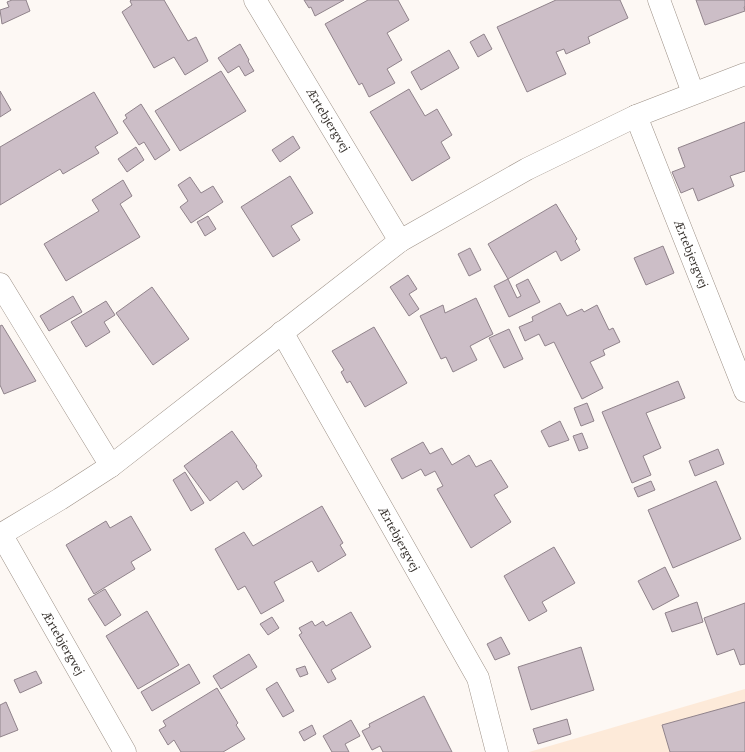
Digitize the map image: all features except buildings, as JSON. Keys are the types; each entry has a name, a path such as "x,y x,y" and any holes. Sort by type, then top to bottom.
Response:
{"street":[{"name":"Ærtebjergvej","path":"255,0 400,241"},
{"path":"659,0 693,93"},
{"name":"Ærtebjergvej","path":"125,752 0,534 60,499 111,466 400,241 527,169 636,116 745,74"},
{"name":"Ærtebjergvej","path":"636,116 745,391"},
{"path":"0,284 111,466"},
{"name":"Ærtebjergvej","path":"282,332 478,678 497,752"}],"shaded area":[{"path":"745,689 745,752 529,752"}]}
